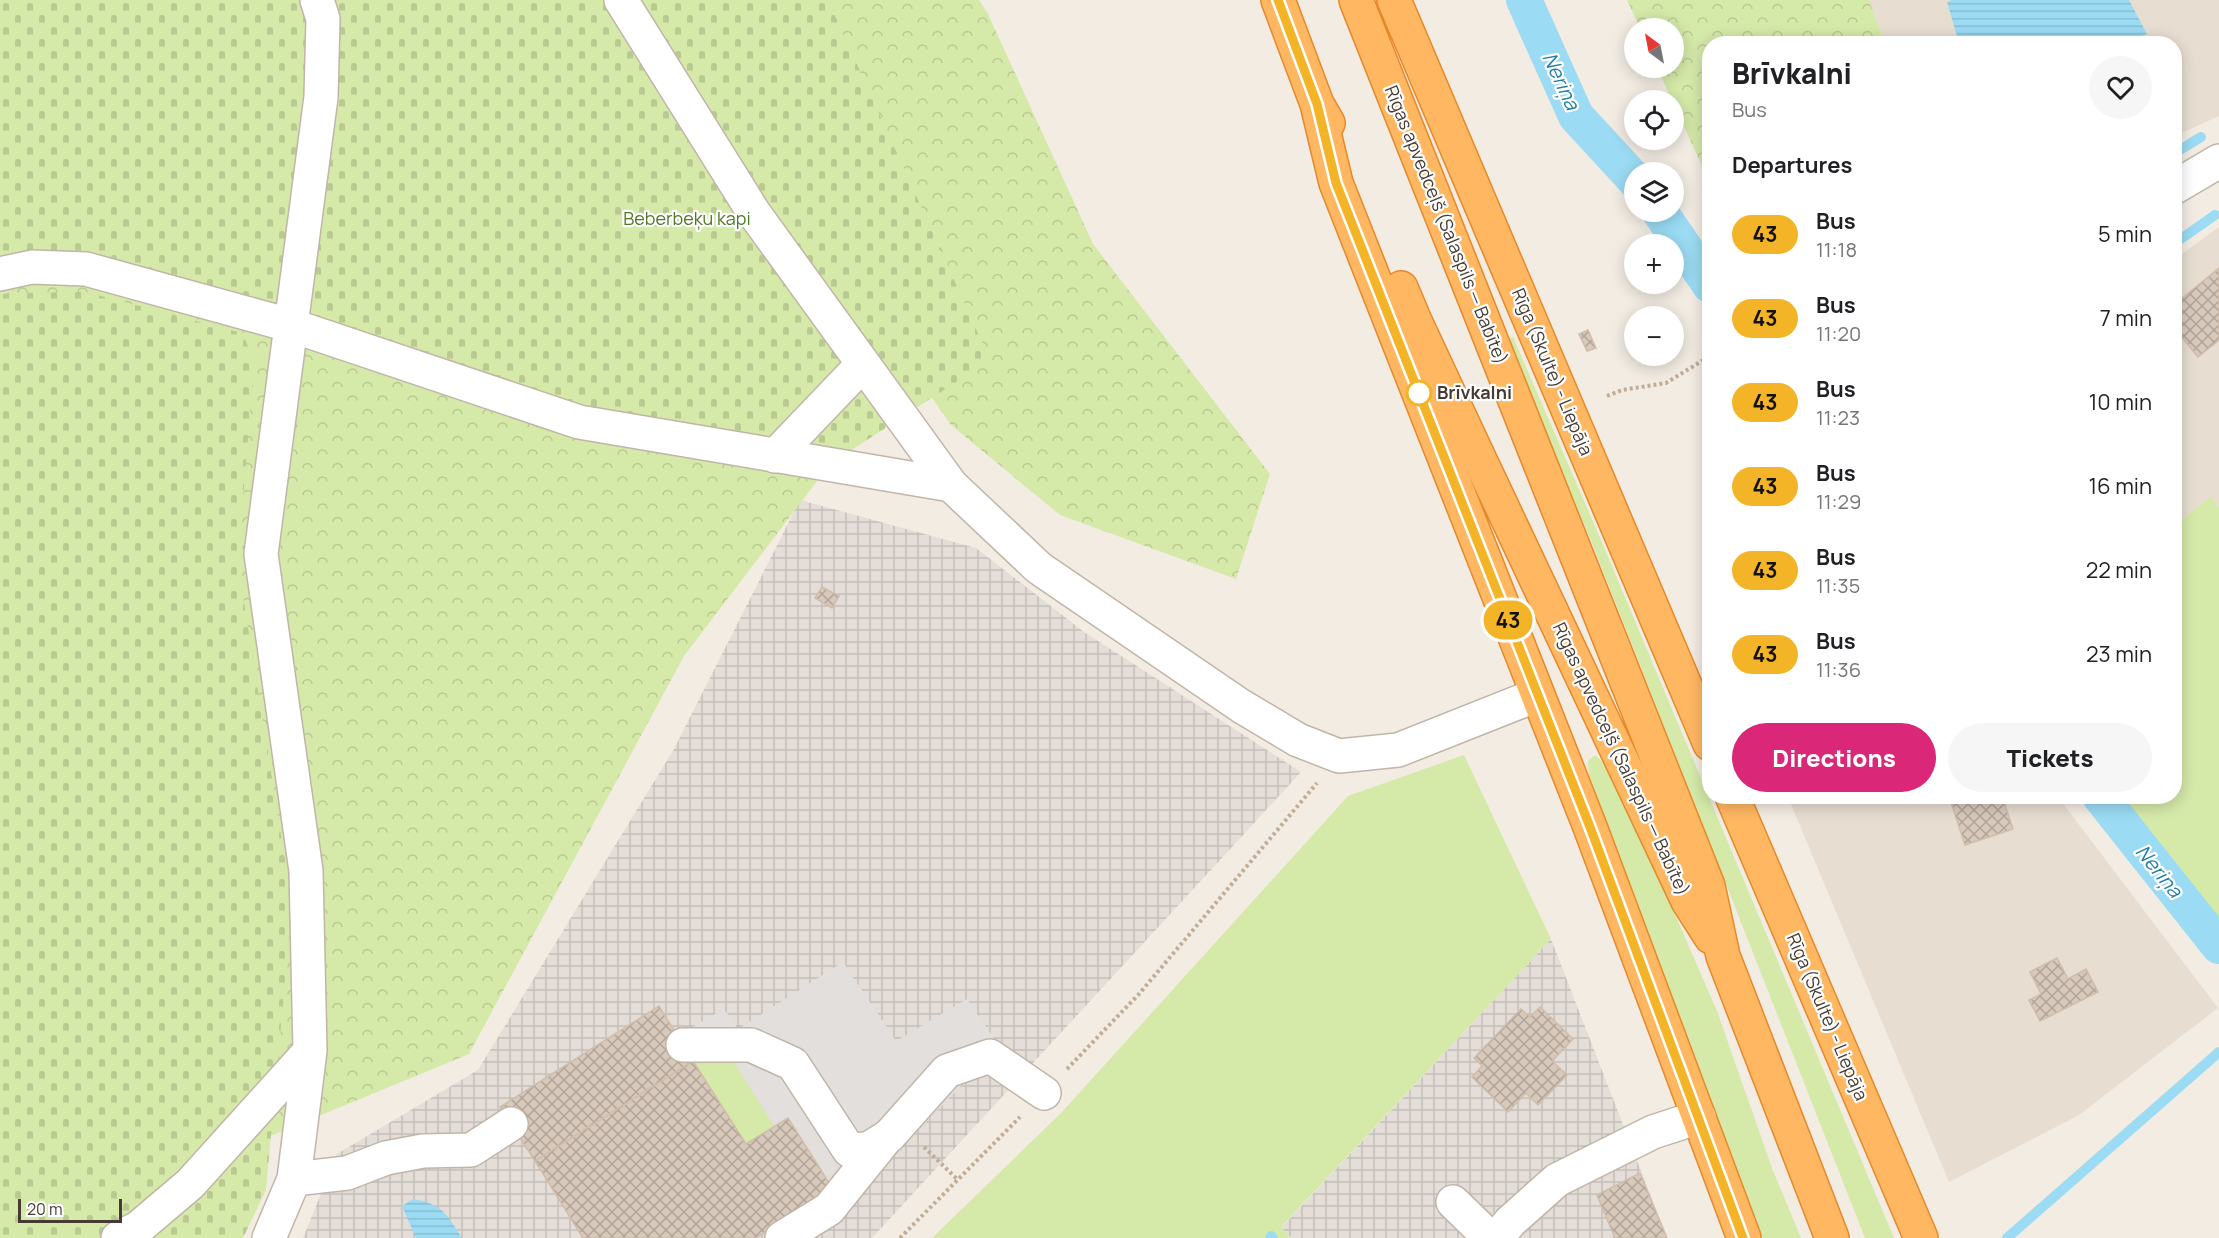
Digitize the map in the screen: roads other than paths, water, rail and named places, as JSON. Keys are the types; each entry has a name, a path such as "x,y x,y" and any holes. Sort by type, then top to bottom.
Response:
{"highway":[{"name":"Rīgas apvedceļš (Salaspils — Babīte)","path":"1278,0 1317,104 1356,175 1414,319 1683,891 1723,956"},
{"name":"Rīgas apvedceļš (Salaspils — Babīte)","path":"1356,0 1708,886 1723,956 1832,1238"},
{"name":"Rīga (Skulte) - Liepāja","path":"1394,0 1702,725"},
{"path":"1317,104 1336,183 1590,827 1743,1238"},
{"name":"Rīga (Skulte) - Liepāja","path":"1735,804 1921,1238"}],"street":[{"path":"269,1238 294,1179 310,1051 306,871 261,554 321,97 323,19 317,0"},
{"path":"621,0 754,213 951,485 1039,568 1241,706 1298,740 1338,756 1398,750 1537,695"},
{"path":"2182,183 2219,161"},
{"path":"0,273 32,267 86,269 292,326 579,422 951,485"},
{"path":"775,456 863,364"},
{"path":"683,1045 751,1045 793,1064 849,1150 868,1149 894,1129"},
{"path":"118,1238 138,1228 190,1184 310,1051"},
{"path":"782,1238 829,1209 894,1129 947,1071 990,1056 1044,1093"},
{"path":"1497,1238 1510,1222 1557,1179 1653,1132 1699,1117"},
{"path":"294,1179 346,1173 386,1158 423,1151 471,1150 511,1125"},
{"path":"1453,1202 1490,1238"}],"water":[{"path":"1952,0 2129,0 2147,34 2141,36 1957,36 1947,2"},
{"path":"413,1199 438,1207 462,1238 416,1238 402,1206"}],"waterway":[{"name":"Neriņa","path":"1524,0 1576,116 1624,168"},
{"path":"2182,149 2201,137"},
{"path":"2182,238 2215,215"},
{"name":"Neriņa","path":"1667,222 1702,273"},
{"name":"Neriņa","path":"2106,804 2219,946"},
{"path":"2007,1238 2219,1052"}],"place":[{"name":"Brīvkalni","path":"1419,393"}],"park label":[{"name":"Beberbeķu kapi","path":"687,219"}]}
